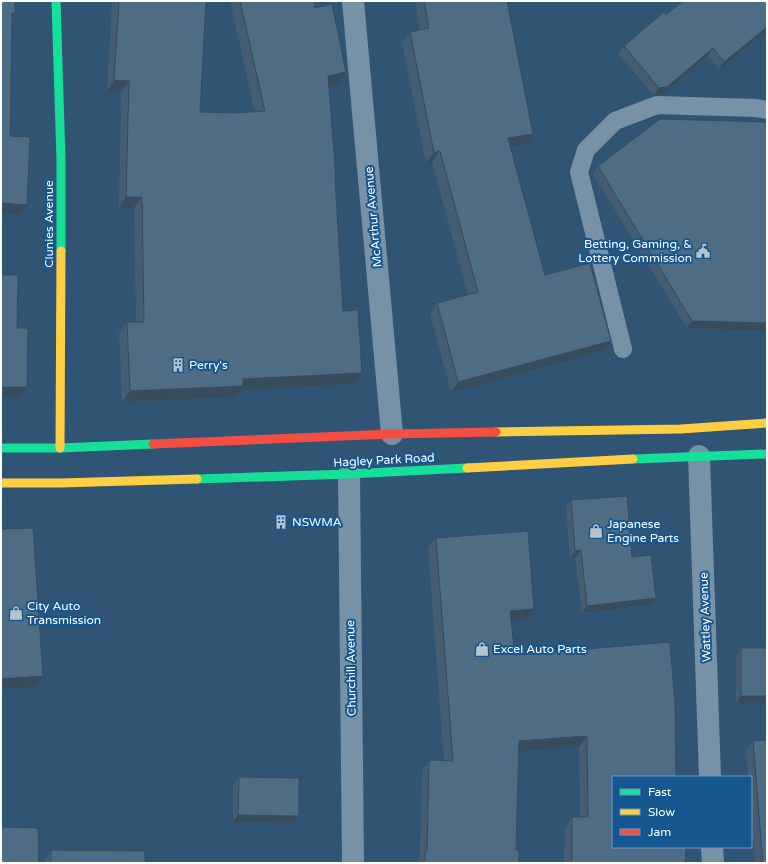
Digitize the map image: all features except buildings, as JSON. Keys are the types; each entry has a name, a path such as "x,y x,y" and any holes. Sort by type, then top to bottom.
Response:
{"main road":[{"name":"Clunies Avenue","path":"56,1 61,160 60,448"},
{"name":"Hagley Park Road","path":"1,448 60,448 392,434 681,428 767,423"},
{"name":"Hagley Park Road","path":"1,484 348,474 699,456 767,454"}],"street":[{"name":"McArthur Avenue","path":"353,1 392,434"},
{"name":"Wattley Avenue","path":"699,456 710,776"},
{"name":"Churchill Avenue","path":"348,474 353,863"},
{"path":"712,848 713,863"}],"lane":[{"path":"623,349 580,172 586,150 615,121 657,105 756,108 767,110"}],"traffic: fast":[{"path":"56,1 61,160 61,251"},
{"path":"1,448 60,448 153,444"},
{"path":"633,459 767,454"},
{"path":"197,479 467,468"}],"traffic: slow":[{"path":"60,448 61,251"},
{"path":"496,432 681,429 767,423"},
{"path":"467,468 633,459"},
{"path":"1,483 60,483 197,479"}],"traffic: jam":[{"path":"153,444 392,434 496,432"}],"place":[{"name":"Betting, Gaming, & Lottery Commission","path":"703,251"},
{"name":"Perry's","path":"178,365"},
{"name":"NSWMA","path":"281,522"},
{"name":"Japanese Engine Parts","path":"596,531"},
{"name":"City Auto Transmission","path":"16,613"},
{"name":"Excel Auto Parts","path":"482,649"}]}
